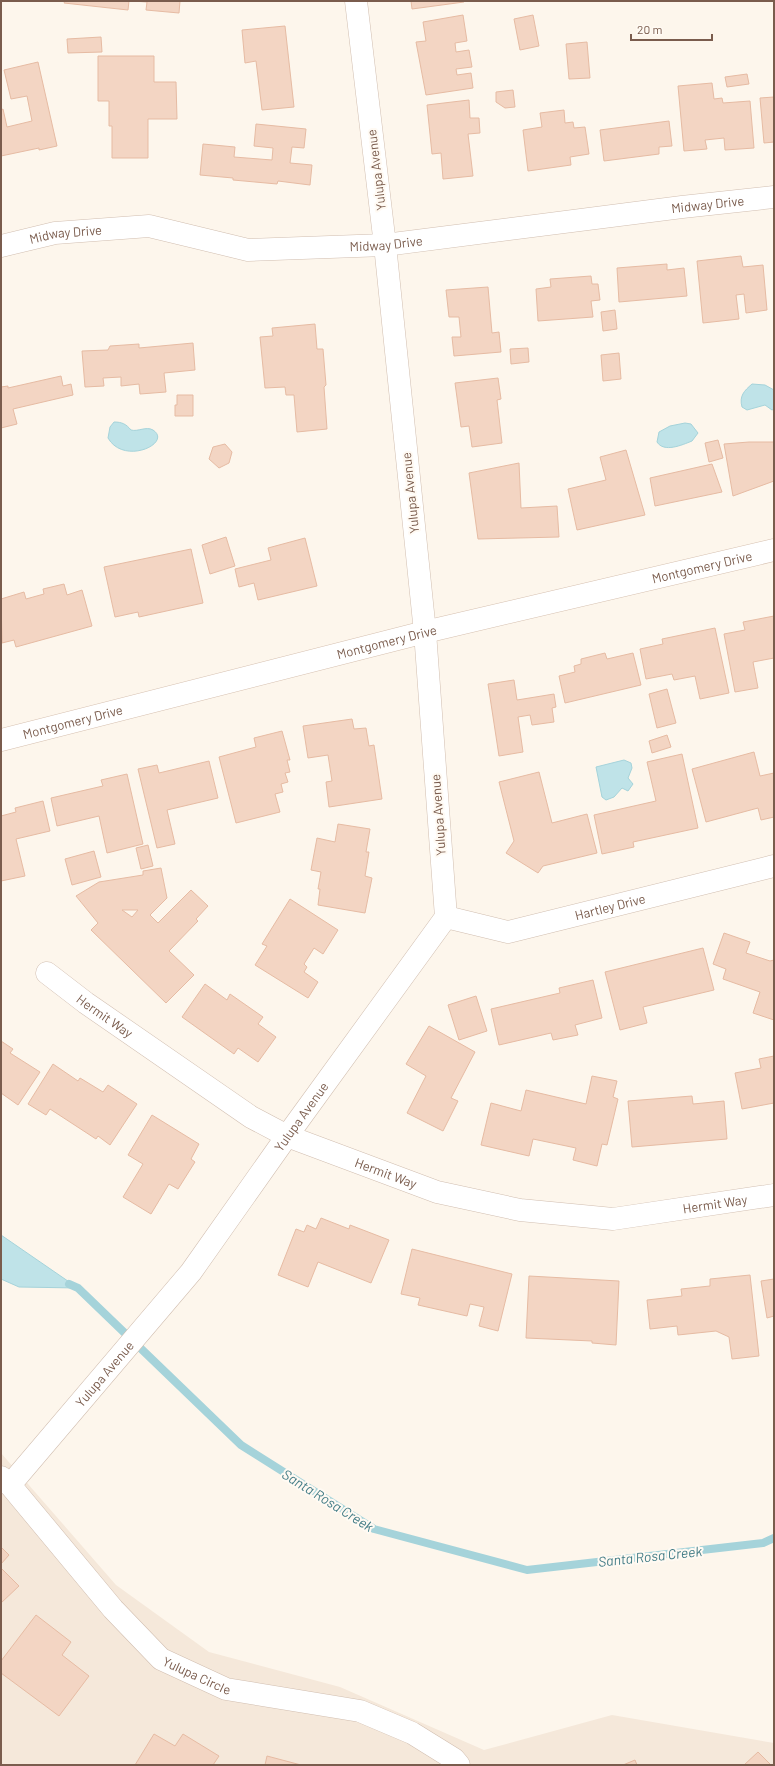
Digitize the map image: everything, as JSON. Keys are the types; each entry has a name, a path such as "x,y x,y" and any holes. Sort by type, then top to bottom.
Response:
{"street":[{"name":"Yulupa Avenue","path":"6,1481 50,1437 191,1272 287,1136 446,917 425,632 385,245 356,1"},
{"name":"Midway Drive","path":"1,246 55,233 149,226 248,250 385,245 682,207 774,197"},
{"name":"Montgomery Drive","path":"1,740 425,632 774,550"},
{"name":"Hartley Drive","path":"446,917 508,932 774,866"},
{"name":"Hermit Way","path":"47,973 86,1003 251,1117 287,1136 437,1192 520,1210 613,1219 774,1195"},
{"name":"Yulupa Circle","path":"6,1481 112,1609 161,1659 226,1689 360,1711 412,1733 454,1759 459,1765"}],"shaded area":[{"path":"1,1453 116,1585 209,1652 340,1687 484,1750 612,1715 774,1743 774,1765 1,1765"}],"water":[{"path":"752,384 765,385 774,390 774,409 772,410 765,405 747,410 742,407 741,400 743,394"},
{"path":"114,422 124,424 131,430 153,430 157,435 157,441 152,446 135,451 125,450 115,446 108,438 110,427"},
{"path":"685,423 691,424 698,433 692,441 669,448 660,445 657,442 659,432 670,426"},
{"path":"624,760 631,763 632,768 628,778 633,784 628,791 622,788 614,797 606,800 602,797 596,767"},
{"path":"1,1235 78,1288 19,1287 1,1279"}],"building":[{"path":"65,1 129,1 128,10 64,3"},
{"path":"133,1 180,1 179,13 146,10 147,2"},
{"path":"411,1 464,1 464,2 412,9"},
{"path":"463,15 467,41 455,43 456,52 469,50 472,67 456,69 457,75 471,73 473,88 426,95 416,42 426,41 423,22"},
{"path":"533,15 539,46 520,50 514,19"},
{"path":"285,26 294,107 262,110 256,61 245,63 242,30"},
{"path":"101,37 102,52 68,53 67,39"},
{"path":"587,42 590,78 569,79 566,44"},
{"path":"98,56 154,56 154,82 176,82 177,119 148,119 148,158 112,158 112,126 109,126 109,101 98,101"},
{"path":"38,62 57,146 1,156 1,110 3,109 7,127 32,121 27,96 11,99 4,70"},
{"path":"747,74 749,84 727,87 725,77"},
{"path":"712,83 714,99 722,98 723,103 750,101 754,148 725,150 724,138 705,140 707,149 684,151 678,86"},
{"path":"513,90 515,107 505,108 496,102 496,92"},
{"path":"774,97 774,142 764,143 760,98"},
{"path":"469,100 470,118 479,118 480,133 468,134 473,176 443,179 441,153 432,154 427,105"},
{"path":"564,110 565,123 573,122 574,128 585,127 589,154 570,157 571,165 528,171 523,130 542,127 540,113"},
{"path":"669,121 672,146 659,147 659,154 604,161 600,130"},
{"path":"256,124 306,129 304,148 292,147 290,163 312,165 310,185 278,181 277,184 233,180 233,178 200,175 203,144 235,147 234,157 272,160 273,148 254,146"},
{"path":"741,256 743,267 763,265 767,310 746,313 744,294 736,295 739,319 703,323 697,261"},
{"path":"667,264 667,270 684,268 687,296 619,302 617,268"},
{"path":"591,276 592,284 598,284 600,300 591,301 593,317 538,321 536,289 551,287 550,279"},
{"path":"488,287 492,333 499,332 501,352 454,356 452,337 461,337 459,317 449,317 446,290"},
{"path":"615,310 617,329 603,331 601,312"},
{"path":"315,324 317,349 323,349 327,429 297,432 294,395 286,395 285,387 265,388 260,337 273,336 272,328"},
{"path":"193,343 195,370 164,373 166,392 140,394 139,384 121,386 121,377 103,378 104,386 85,387 82,351 108,350 110,346 139,344 139,348"},
{"path":"528,348 529,362 511,364 510,349"},
{"path":"619,353 621,379 603,381 601,355"},
{"path":"61,376 63,386 71,384 73,395 13,409 17,424 1,428 1,387 8,386 8,388"},
{"path":"498,378 501,399 497,400 502,443 472,447 469,426 461,427 455,383"},
{"path":"177,395 193,395 193,416 175,416"},
{"path":"718,440 723,458 709,462 705,443"},
{"path":"774,442 774,481 733,496 724,444"},
{"path":"225,444 232,452 229,463 219,468 209,459 213,447"},
{"path":"626,450 645,515 577,530 568,489 606,480 600,457"},
{"path":"519,463 521,508 557,506 559,537 478,539 469,473"},
{"path":"712,464 722,492 655,506 650,478"},
{"path":"226,537 235,566 210,574 202,545"},
{"path":"305,538 317,586 258,600 254,583 239,587 235,569 271,560 268,548"},
{"path":"191,549 203,603 139,617 138,612 115,617 104,567"},
{"path":"64,584 67,595 82,590 92,626 16,647 14,640 2,643 1,599 24,592 26,599 44,594 43,589"},
{"path":"774,616 774,658 753,662 758,688 735,692 724,634 745,630 743,622"},
{"path":"715,628 729,693 700,699 695,676 674,680 672,674 646,679 640,649 663,644 662,639"},
{"path":"605,653 607,659 633,653 641,685 565,703 559,676 575,672 574,666 581,664 581,659"},
{"path":"514,680 517,700 554,694 556,707 552,708 554,722 532,725 530,715 518,717 523,752 499,756 488,684"},
{"path":"667,689 676,723 657,728 649,694"},
{"path":"352,719 354,729 366,728 369,746 374,745 382,799 329,807 326,782 332,781 328,755 308,758 303,726"},
{"path":"282,731 290,760 287,760 290,772 285,773 288,782 281,784 283,792 275,794 280,812 236,823 219,757 256,747 254,738"},
{"path":"667,735 671,747 652,753 649,741"},
{"path":"754,752 760,776 774,773 774,817 761,820 758,808 706,822 692,769"},
{"path":"682,754 698,828 633,842 634,847 602,854 594,815 656,801 647,762"},
{"path":"209,761 218,798 167,810 175,844 157,848 138,769 157,765 159,773"},
{"path":"539,772 552,823 587,814 597,853 543,866 538,873 506,853 514,841 499,782"},
{"path":"127,774 143,844 107,853 99,816 57,826 51,798 103,786 101,780"},
{"path":"43,801 50,831 16,839 25,876 1,881 1,816 16,812 15,808"},
{"path":"338,824 370,829 366,852 369,852 365,876 372,878 365,913 318,905 320,889 318,889 321,872 311,870 317,838 335,842"},
{"path":"148,845 153,866 141,869 136,848"},
{"path":"94,851 101,877 72,885 65,859"},
{"path":"161,868 167,898 150,915 158,923 191,890 208,906 196,919 198,921 169,951 194,975 166,1003 91,930 98,923 76,896 99,882 143,875 143,871","holes":["122,910 138,910 132,917"]},
{"path":"290,899 338,930 323,954 314,948 304,964 307,967 304,972 318,982 308,998 255,965 267,946 262,944"},
{"path":"724,933 750,942 746,953 770,961 774,960 774,1020 753,1013 760,992 723,979 726,969 713,964"},
{"path":"703,948 714,990 643,1007 647,1023 620,1030 605,972"},
{"path":"593,980 602,1018 575,1025 578,1035 553,1040 551,1033 499,1045 491,1009 560,993 559,988"},
{"path":"205,984 227,1000 230,994 263,1017 258,1024 276,1037 258,1062 238,1048 234,1054 182,1017"},
{"path":"476,996 487,1031 459,1040 448,1005"},
{"path":"429,1026 475,1052 451,1098 458,1101 443,1131 407,1113 426,1076 406,1064"},
{"path":"1,1041 13,1049 10,1053 40,1072 18,1105 1,1093"},
{"path":"774,1056 774,1103 742,1109 735,1073 761,1068 759,1059"},
{"path":"53,1064 78,1081 80,1078 103,1092 108,1085 137,1104 110,1145 98,1136 96,1139 50,1109 46,1115 28,1104"},
{"path":"592,1076 617,1081 613,1097 618,1099 607,1145 602,1144 597,1166 573,1160 576,1148 533,1139 529,1156 481,1145 491,1103 521,1111 526,1090 586,1104"},
{"path":"692,1096 693,1104 724,1101 727,1139 632,1147 628,1101"},
{"path":"152,1115 199,1144 191,1159 195,1162 178,1189 169,1184 151,1214 123,1197 143,1164 128,1155"},
{"path":"321,1218 349,1229 350,1225 389,1240 371,1283 318,1262 308,1287 278,1275 296,1229 304,1232 307,1225 316,1229"},
{"path":"412,1249 512,1274 498,1331 479,1326 484,1307 470,1304 467,1316 418,1305 420,1298 401,1294"},
{"path":"750,1275 759,1356 732,1359 729,1337 716,1331 678,1335 677,1326 650,1329 647,1300 682,1296 681,1289 710,1286 710,1279"},
{"path":"529,1276 619,1281 616,1345 592,1343 592,1341 526,1338"},
{"path":"774,1279 774,1316 767,1318 761,1281"},
{"path":"1,1547 9,1555 1,1564"},
{"path":"1,1568 19,1586 1,1603"},
{"path":"36,1615 71,1642 62,1655 89,1676 59,1716 1,1673 1,1661"},
{"path":"154,1734 175,1746 183,1734 219,1756 213,1765 135,1765"},
{"path":"758,1752 771,1765 744,1765"},
{"path":"267,1756 301,1765 265,1765"},
{"path":"635,1760 637,1765 623,1765"}],"waterway":[{"name":"Santa Rosa Creek","path":"69,1284 78,1288 241,1445 374,1529 527,1570 763,1543 774,1538"}]}
